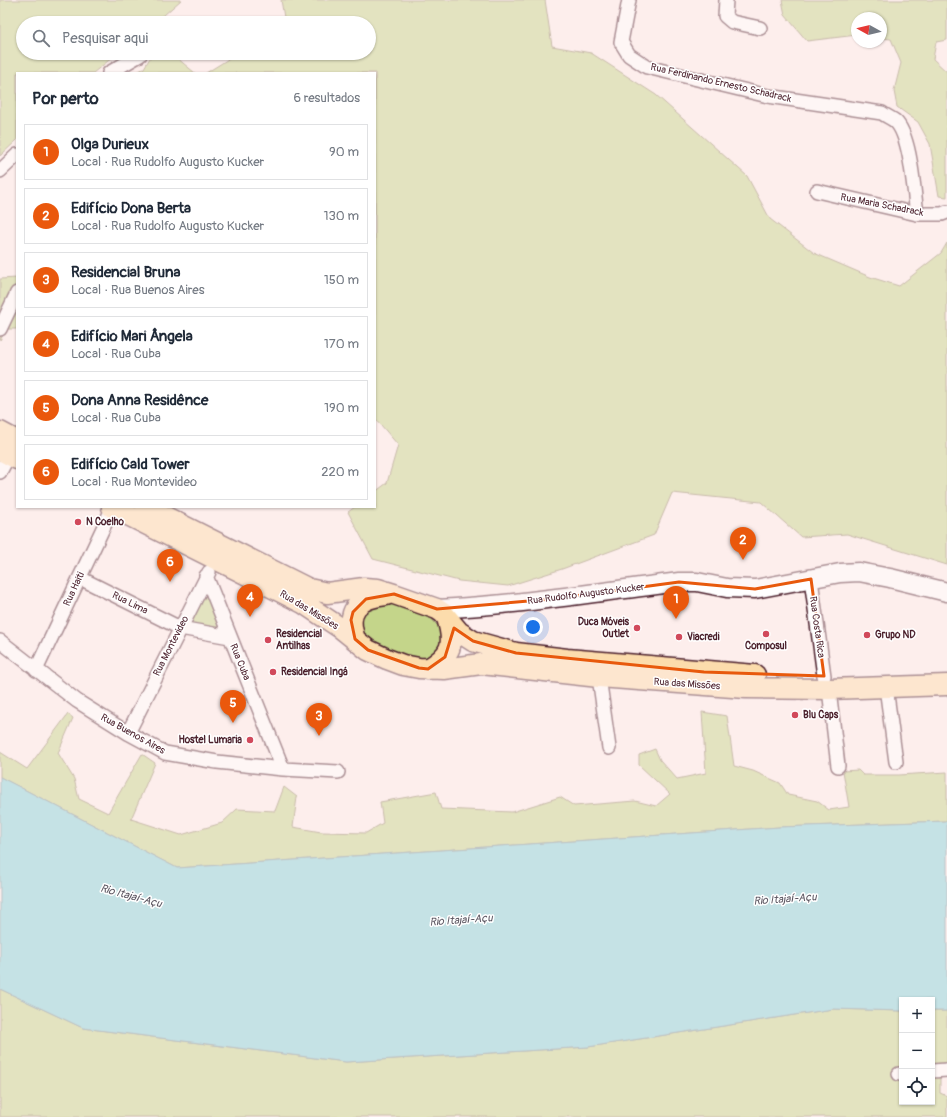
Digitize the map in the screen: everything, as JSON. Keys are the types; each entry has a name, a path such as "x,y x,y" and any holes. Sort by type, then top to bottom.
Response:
{"main road":[{"path":"0,432 12,451"},
{"name":"Rua das Missões","path":"114,508 211,568 303,603 356,639"},
{"name":"Rua das Missões","path":"148,508 309,589 327,593 364,588 378,589 394,594"},
{"path":"394,594 442,614 451,630 449,651 445,657 428,669 403,665 368,650 356,639 352,629 351,620 353,612 366,599 378,596 394,594"},
{"name":"Rua das Missões","path":"442,614 458,632 473,641 516,653 704,672 764,675 886,687 947,685"},
{"name":"Rua das Missões","path":"428,669 444,669 481,664 599,678 746,688 947,672"}],"street":[{"name":"Rua Ferdinando Ernesto Schadrack","path":"628,0 621,42 629,55 648,67 768,96 882,113 896,122 903,135 908,152 916,214"},
{"path":"726,0 724,4 725,16 732,22 760,28"},
{"path":"111,72 131,60"},
{"path":"0,171 16,156"},
{"name":"Rua Maria Schadrack","path":"817,191 916,214 942,214 947,212"},
{"path":"0,329 16,295"},
{"path":"0,472 12,451"},
{"name":"Rua Haiti","path":"36,670 112,508"},
{"name":"Rua Montevideo","path":"128,733 211,568"},
{"name":"Rua Cuba","path":"211,568 230,636 283,769"},
{"name":"Rua Rudolfo Augusto Kucker","path":"442,614 466,607 552,599 680,582 697,582 727,588 755,589 859,572 947,592"},
{"name":"Rua Lima","path":"80,578 180,628 230,636"},
{"name":"Rua Costa Rica","path":"811,579 838,766"},
{"name":"Rua Buenos Aires","path":"0,641 76,702 165,753 217,762 283,769 338,772"},
{"path":"599,678 609,748"},
{"path":"886,687 896,762"},
{"path":"935,1071 947,1070"}],"highlighted area":[{"path":"811,579 824,676 704,672 516,653 473,641 454,628 445,657 428,669 419,668 368,650 355,639 351,620 353,612 366,599 394,594 437,609 552,599 679,582 755,589"}],"green space":[{"path":"0,0 181,0 163,16 16,16 16,60 109,60 94,72 16,72 16,141 0,156"},
{"path":"281,0 545,0 552,46 591,53 656,95 747,176 770,219 814,253 870,277 899,286 941,253 947,243 947,565 847,534 801,537 761,502 672,493 654,535 562,569 508,586 459,581 373,559 348,512 354,508 376,508 376,491 387,483 398,445 376,419 376,72 208,72 227,60 376,60 376,16 284,16"},
{"path":"782,0 947,0 947,40 936,42 933,59 947,72 947,197 939,196 930,144 918,122 897,107 894,91 901,63 891,39 887,39 887,12 851,12 851,36 807,41 785,15"},
{"path":"149,60 179,60 194,72 138,72 144,68"},
{"path":"16,278 16,329 7,329 0,340 0,279"},
{"path":"204,591 221,631 186,624"},
{"path":"385,602 430,617 440,628 443,640 437,650 425,658 403,656 364,637 359,629 363,611"},
{"path":"702,712 727,716 734,766 753,771 780,783 788,795 817,801 829,810 849,807 843,771 858,770 863,775 899,775 947,772 947,821 780,827 177,868 0,777 0,752 27,769 68,714 73,718 58,753 74,779 79,799 108,813 142,754 155,763 131,819 181,835 222,823 237,809 275,811 284,787 297,797 293,827 321,832 366,833 383,823 380,802 436,792 441,809 512,812 560,797 574,806 635,801 656,806 670,794 639,765 639,755 655,749 660,760 677,779 706,773"},
{"path":"0,989 83,1028 346,1062 588,1047 833,1009 899,1011 899,1105 935,1105 935,1011 947,1011 947,1076 940,1078 940,1093 947,1096 947,1117 0,1117"}],"water":[{"name":"Rio Itajaí-Açu","path":"0,777 177,868 780,827 947,821 947,1011 935,1011 935,997 899,997 899,1011 833,1009 588,1047 346,1062 83,1028 0,989"}],"place":[{"name":"N Coelho","path":"78,522"},
{"name":"Edifício Dona Berta","path":"743,560"},
{"name":"Edifício Cald Tower","path":"170,582"},
{"name":"Edifício Mari Ângela","path":"250,617"},
{"name":"Olga Durieux","path":"676,619"},
{"name":"Duca Móveis Outlet","path":"637,628"},
{"name":"Composul","path":"766,634"},
{"name":"Grupo ND","path":"867,635"},
{"name":"Viacredi","path":"679,637"},
{"name":"Residencial Antilhas","path":"268,640"},
{"name":"Residencial Ingá","path":"273,672"},
{"name":"Blu Caps","path":"795,715"},
{"name":"Dona Anna Residênce","path":"233,723"},
{"name":"Residencial Bruna","path":"319,736"},
{"name":"Hostel Lumaria","path":"250,740"}]}
